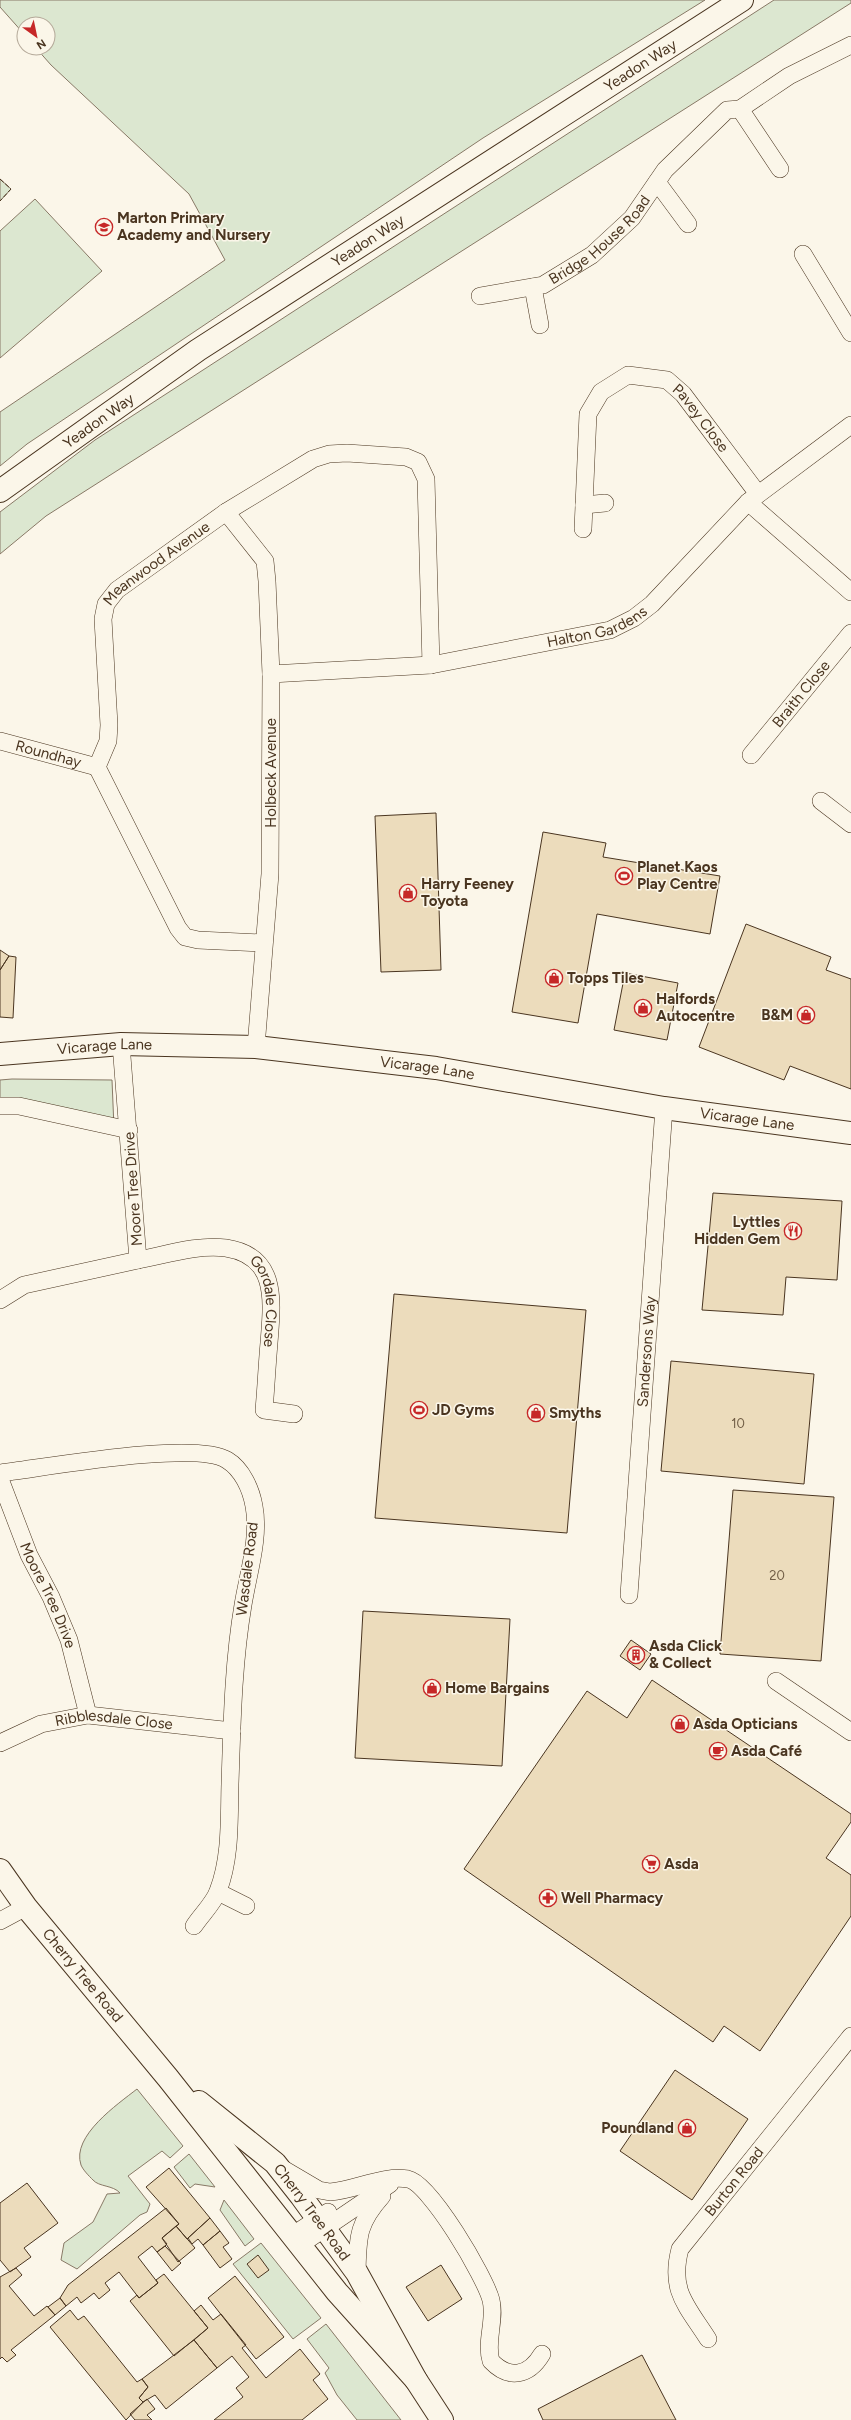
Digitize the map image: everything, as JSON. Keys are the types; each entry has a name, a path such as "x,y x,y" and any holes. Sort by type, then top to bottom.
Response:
{"street":[{"name":"Yeadon Way","path":"0,491 198,350 742,0"},
{"name":"Bridge House Road","path":"480,296 543,285 592,255 632,218 665,170 727,110 740,109 789,76 851,45"},
{"path":"740,109 780,169"},
{"name":"Bridge House Road","path":"658,182 688,224"},
{"path":"803,254 851,333"},
{"name":"Bridge House Road","path":"533,287 540,325"},
{"name":"Pavey Close","path":"582,528 588,414 601,392 628,375 666,380 683,394 753,498 851,592"},
{"name":"Halton Gardens","path":"271,674 431,665 610,630 634,618 652,604 753,498 851,425"},
{"name":"Meanwood Avenue","path":"97,767 108,741 109,725 103,619 106,604 117,590 226,512 313,459 329,454 347,452 406,457 418,462 426,479 431,665"},
{"path":"584,505 605,503"},
{"name":"Holbeck Avenue","path":"226,512 265,561 271,674 270,874 263,943 256,1047"},
{"name":"Braith Close","path":"751,755 851,633"},
{"name":"Roundhay","path":"0,741 97,767"},
{"path":"97,767 178,928 185,937 198,940 263,943"},
{"path":"821,801 851,824"},
{"name":"Vicarage Lane","path":"0,1054 122,1044 256,1047 436,1068 664,1108 851,1133"},
{"name":"Moore Tree Drive","path":"0,1300 24,1285 138,1260 122,1044"},
{"path":"0,1106 19,1106 129,1130"},
{"name":"Sandersons Way","path":"629,1596 664,1108"},
{"name":"Gordale Close","path":"138,1260 200,1248 225,1248 250,1256 267,1278 272,1299 264,1410 294,1414"},
{"name":"Wasdale Road","path":"0,1473 156,1453 185,1452 217,1455 236,1468 247,1485 254,1506 255,1531 241,1616 232,1730 228,1848 218,1892 194,1926"},
{"name":"Moore Tree Drive","path":"0,1479 29,1554 51,1597 69,1640 88,1714"},
{"path":"776,1681 851,1732"},
{"name":"Ribblesdale Close","path":"0,1743 24,1730 41,1724 88,1714 232,1730"},
{"name":"Cherry Tree Road","path":"0,1870 26,1907 168,2078 337,2292 416,2380"},
{"path":"218,1892 246,1906"},
{"path":"0,1921 26,1907"},
{"name":"Burton Road","path":"708,2339 682,2299 676,2283 676,2266 680,2250 851,2036"},
{"name":"Cherry Tree Road","path":"168,2078 275,2163 357,2273 416,2380 442,2420"},
{"path":"275,2163 319,2190 342,2191 371,2183 397,2179 416,2182 424,2190 448,2222 478,2270 491,2302 489,2340 491,2361 509,2373 521,2374 536,2364 542,2354"},
{"path":"321,2223 397,2179"},
{"path":"357,2273 358,2244 366,2214 397,2179"},
{"path":"297,2240 371,2183"}],"green space":[{"path":"0,0 705,0 483,138 27,444 0,466 0,412 225,260 189,194 43,56 56,56 56,16 16,16 16,25 0,7"},
{"path":"774,0 851,0 851,3 46,516 0,554 0,512 95,440"},
{"path":"0,179 11,189 0,201"},
{"path":"35,199 102,271 0,358 0,231"},
{"path":"0,1080 112,1080 114,1128 0,1106"},
{"path":"137,2089 183,2146 170,2158 162,2151 128,2176 150,2204 147,2212 140,2215 77,2269 61,2260 64,2243 93,2222 107,2194 120,2193 117,2190 99,2184 85,2171 81,2165 80,2154 83,2143 89,2132 108,2112"},
{"path":"189,2154 215,2187 195,2184 190,2188 174,2167"},
{"path":"224,2200 254,2239 245,2246 220,2210"},
{"path":"261,2243 321,2318 293,2339 233,2264"},
{"path":"326,2324 401,2420 357,2420 337,2395 325,2373 329,2368 307,2339"}],"building":[{"name":"Harry Feeney Toyota","path":"436,813 441,970 381,972 375,816"},
{"path":"543,832 606,843 603,857 720,876 710,934 597,914 578,1023 512,1012"},
{"path":"746,924 831,957 826,970 851,979 851,1089 790,1066 784,1080 699,1047"},
{"path":"0,950 9,956 0,970"},
{"path":"9,956 16,957 13,1018 0,1017 0,970"},
{"path":"625,973 678,983 667,1040 614,1030"},
{"path":"713,1193 842,1201 837,1280 786,1277 783,1315 702,1310"},
{"path":"394,1294 586,1310 567,1533 375,1518"},
{"path":"671,1361 814,1374 804,1484 661,1471"},
{"path":"733,1490 834,1497 821,1661 720,1654"},
{"name":"Home Bargains","path":"363,1611 510,1619 502,1766 355,1758"},
{"name":"Asda Click & Collect","path":"631,1640 651,1654 640,1670 620,1656"},
{"name":"Asda","path":"652,1680 851,1814 851,1822 826,1858 851,1875 851,1916 760,2051 724,2026 713,2042 464,1869 587,1691 627,1718"},
{"path":"675,2070 748,2119 692,2200 620,2151"},
{"path":"169,2168 210,2218 187,2239 176,2226 179,2224 146,2187"},
{"path":"27,2183 58,2223 24,2248 31,2257 10,2272 0,2260 0,2203"},
{"path":"166,2208 179,2224 162,2238 167,2244 165,2246 157,2252 152,2246 138,2257 158,2283 139,2298 119,2272 105,2283 110,2290 99,2299 94,2293 81,2303 77,2297 66,2306 60,2298 68,2285"},
{"path":"210,2218 220,2231 203,2245 198,2239 192,2244 188,2238"},
{"path":"176,2226 195,2248 178,2262 162,2238"},
{"path":"220,2231 229,2243 223,2247 232,2259 220,2268 203,2245"},
{"path":"165,2246 181,2263 172,2271 157,2252"},
{"path":"258,2255 269,2270 258,2278 247,2264"},
{"path":"441,2265 462,2299 428,2321 406,2287"},
{"path":"16,2268 22,2275 9,2286 34,2316 47,2306 55,2315 11,2350 16,2355 7,2362 2,2357 0,2359 0,2277"},
{"path":"164,2274 208,2328 174,2356 130,2301 137,2295 139,2298 158,2283 156,2280"},
{"path":"235,2276 284,2337 256,2359 208,2298"},
{"path":"60,2298 66,2306 55,2315 48,2307"},
{"path":"201,2305 213,2320 221,2314 246,2345 242,2348 266,2378 300,2349 320,2374 313,2380 328,2399 302,2420 214,2420 243,2397 236,2388 249,2377 232,2356 217,2368 194,2340 208,2328 194,2311"},
{"path":"70,2310 78,2320 84,2316 137,2382 142,2379 148,2387 139,2398 143,2402 126,2420 50,2327"},
{"path":"194,2340 217,2368 166,2409 155,2395 143,2402 139,2398 148,2387 142,2379"},
{"path":"642,2355 676,2420 543,2420 538,2409"},
{"path":"147,2399 155,2409 147,2415 152,2420 135,2420 130,2414"}],"fence":[{"path":"0,179 11,189 0,201"}],"place":[{"name":"Marton Primary Academy and Nursery","path":"104,227"},
{"name":"Planet Kaos Play Centre","path":"624,876"},
{"name":"Harry Feeney Toyota","path":"408,893"},
{"name":"Topps Tiles","path":"554,978"},
{"name":"Halfords Autocentre","path":"643,1008"},
{"name":"B&M","path":"806,1015"},
{"name":"Lyttles Hidden Gem","path":"793,1231"},
{"name":"JD Gyms","path":"419,1410"},
{"name":"Smyths","path":"536,1413"},
{"name":"Asda Click & Collect","path":"636,1655"},
{"name":"Home Bargains","path":"432,1688"},
{"name":"Asda Opticians","path":"680,1724"},
{"name":"Asda Café","path":"718,1751"},
{"name":"Asda","path":"651,1864"},
{"name":"Well Pharmacy","path":"548,1898"},
{"name":"Poundland","path":"687,2128"}]}
